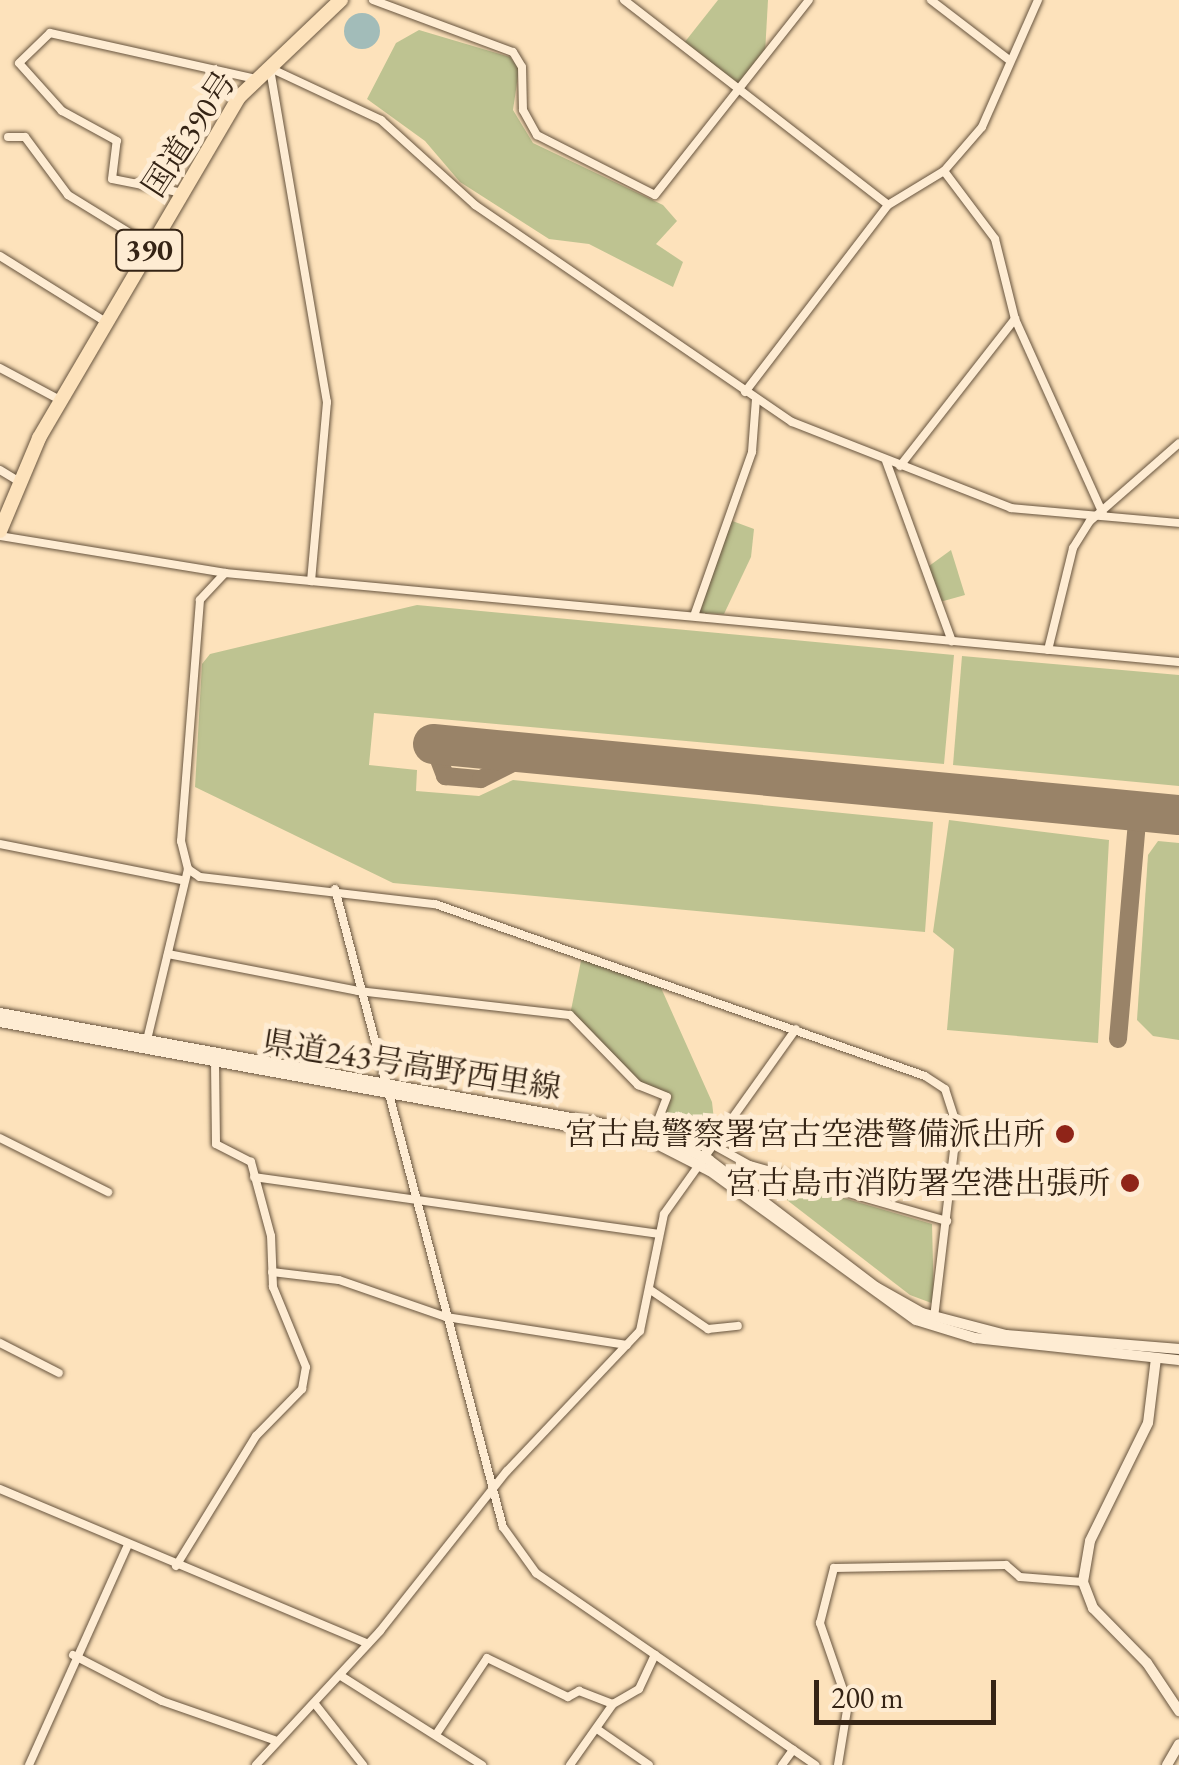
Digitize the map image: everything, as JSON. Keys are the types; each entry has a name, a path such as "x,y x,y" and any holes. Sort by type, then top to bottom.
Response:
{"highway":[{"name":"国道390号","path":"0,534 18,481 60,400 183,193 266,66 341,0"}],"main road":[{"name":"県道243号高野西里線","path":"0,1014 215,1067 653,1133 704,1162 876,1287 934,1318 1006,1335 1179,1349"},
{"name":"県道243号高野西里線","path":"0,1022 626,1135 704,1162 916,1320 975,1338 1179,1360"},
{"path":"1156,1358 1148,1423 1090,1541 1084,1582 1093,1608 1148,1663 1179,1710"}],"street":[{"path":"373,0 513,52 533,131 656,195 809,0"},
{"path":"624,0 888,204"},
{"path":"931,0 1008,59"},
{"path":"745,392 888,204 944,172 991,112 1008,59 1038,0"},
{"path":"183,193 112,180 117,141 62,111 19,63 50,33 256,79"},
{"path":"266,66 381,120 475,205 756,399 886,461 1011,508 1179,523"},
{"path":"266,66 327,402 311,581"},
{"path":"8,137 25,137 68,194 151,246"},
{"path":"944,172 995,239 1015,319 1103,514"},
{"path":"0,256 106,322"},
{"path":"900,466 1015,319"},
{"path":"0,368 60,400"},
{"path":"694,616 752,452 756,399"},
{"path":"1048,650 1073,548 1103,514 1179,443"},
{"path":"886,461 952,641"},
{"path":"0,470 18,481"},
{"path":"0,534 224,573 1179,662"},
{"path":"224,573 200,600 181,842 188,869 200,877 334,889 435,904 796,1029 945,1089 957,1124 934,1318"},
{"path":"0,844 181,880"},
{"path":"145,1049 181,880 188,869"},
{"path":"334,889 383,1093 446,1317 490,1494 510,1540 536,1572 815,1765"},
{"path":"168,954 358,991 570,1015 638,1085 667,1097 653,1133"},
{"path":"256,1765 274,1740 341,1676 490,1494 644,1321 659,1234 796,1029"},
{"path":"176,1566 256,1436 302,1389 302,1349 272,1272 251,1162 216,1144 215,1067"},
{"path":"0,1138 108,1192"},
{"path":"717,1147 750,1166 947,1221"},
{"path":"254,1177 659,1234"},
{"path":"272,1272 339,1280 446,1317 627,1344"},
{"path":"652,1291 708,1329 738,1326"},
{"path":"0,1343 60,1373"},
{"path":"0,1489 126,1547 368,1644"},
{"path":"29,1765 74,1656 126,1547"},
{"path":"838,1765 850,1714 820,1623 834,1568 1006,1565 1020,1576 1084,1582"},
{"path":"570,1765 614,1704 640,1689 654,1654"},
{"path":"74,1656 162,1701 274,1740"},
{"path":"436,1733 486,1658 568,1696 579,1691 614,1704"},
{"path":"341,1676 482,1765"},
{"path":"315,1704 362,1765"},
{"path":"597,1729 649,1765"},
{"path":"782,1765 793,1750"}],"green space":[{"path":"718,0 768,0 765,53 740,87 684,43"},
{"path":"419,30 510,57 519,69 513,110 533,143 663,205 677,221 656,244 683,262 673,287 589,244 549,239 460,182 425,141 367,99 396,43"},
{"path":"727,519 754,529 751,557 724,614 700,613"},
{"path":"951,550 965,595 940,602 929,566"},
{"path":"417,605 954,655 944,764 374,713 369,765 417,770 416,791 479,796 513,780 933,822 925,932 393,883 195,787 202,664 210,654"},
{"path":"962,656 1179,675 1179,786 953,765"},
{"path":"949,820 1109,840 1098,1043 947,1030 954,949 933,932"},
{"path":"1158,841 1179,843 1179,1040 1153,1036 1137,1020 1148,855"},
{"path":"582,956 658,981 712,1102 717,1147 709,1160 653,1133 666,1108 662,1095 638,1085 570,1015"},
{"path":"748,1170 932,1224 934,1304 910,1295"}],"water":[{"path":"362,13 375,18 380,31 375,44 362,49 349,44 344,31 349,18"}],"taxiway":[{"path":"449,746 436,752 445,776 481,779 533,753"},
{"path":"1118,1039 1138,812"}],"runway":[{"path":"433,744 1179,815"}],"place":[{"name":"宮古島警察署宮古空港警備派出所","path":"1065,1134"},
{"name":"宮古島市消防署空港出張所","path":"1130,1183"}]}
